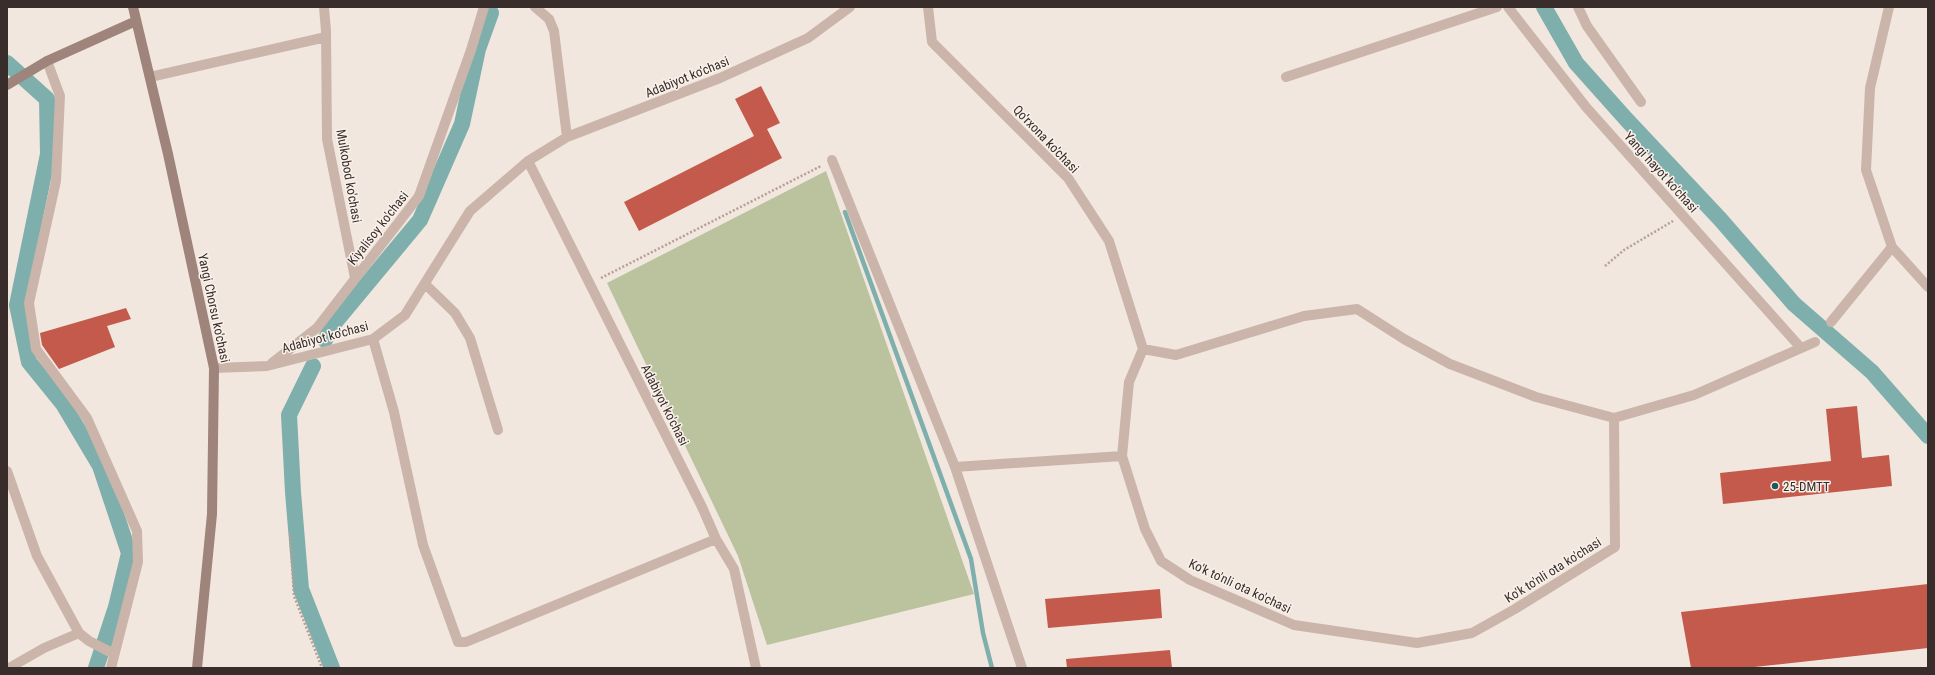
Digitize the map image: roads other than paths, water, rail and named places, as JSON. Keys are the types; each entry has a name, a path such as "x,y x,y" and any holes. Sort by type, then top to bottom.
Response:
{"main road":[{"name":"Yangi Chorsu ko'chasi","path":"133,7 168,154 214,368 212,514 197,668"},
{"path":"11,82 47,61 136,21"}],"street":[{"name":"Mulkobod ko'chasi","path":"324,7 326,37 327,139 356,278"},
{"name":"Kiyalisoy ko'chasi","path":"267,366 317,328 419,196 471,50 484,7"},
{"path":"535,7 549,19 554,31 567,137"},
{"name":"Adabiyot ko'chasi","path":"214,368 267,366 373,339 405,315 470,211 528,161 567,137 720,78 808,38 850,7"},
{"name":"Qo'rxona ko'chasi","path":"928,7 932,42 1068,178 1109,241 1143,349"},
{"path":"1286,77 1497,7"},
{"name":"Yangi hayot ko'chasi","path":"1508,7 1586,107 1801,348"},
{"path":"1578,7 1587,26 1641,102"},
{"path":"1889,7 1870,88 1866,170 1892,247 1928,287"},
{"path":"150,77 326,37"},
{"path":"47,61 60,96 56,181 29,303 36,349 87,418 137,532 138,562 114,654 113,667"},
{"path":"832,160 955,468 1022,668"},
{"name":"Adabiyot ko'chasi","path":"528,161 702,507 716,539 734,569 756,668"},
{"path":"1831,322 1892,247"},
{"path":"425,284 455,313 470,338 498,430"},
{"path":"1143,349 1176,356 1304,316 1357,309 1404,339 1450,364 1536,397 1614,418 1694,395 1815,342"},
{"path":"373,339 394,412 423,546 458,642 466,642 716,539"},
{"name":"Ko'k to'nli ota ko'chasi","path":"1143,349 1129,382 1122,456 1145,529 1161,561 1190,580 1294,626 1417,643 1472,633 1515,609 1615,547 1614,418"},
{"path":"955,468 1122,456"},
{"path":"7,471 37,556 79,633 89,642 114,654"},
{"path":"9,668 44,648 79,633"}],"waterway":[{"path":"1544,7 1576,63 1626,119 1720,219 1794,304 1872,372 1928,436"},
{"path":"325,340 332,326 420,220 462,124 478,49 491,13"},
{"path":"7,63 47,99 48,154 17,305 29,362 63,404 100,466 129,553 116,607 96,668"},
{"path":"845,212 971,559 983,633 992,668"},
{"path":"313,366 289,415 293,492 301,589 332,668"}],"place":[{"name":"25-DMTT","path":"1775,486"}]}
